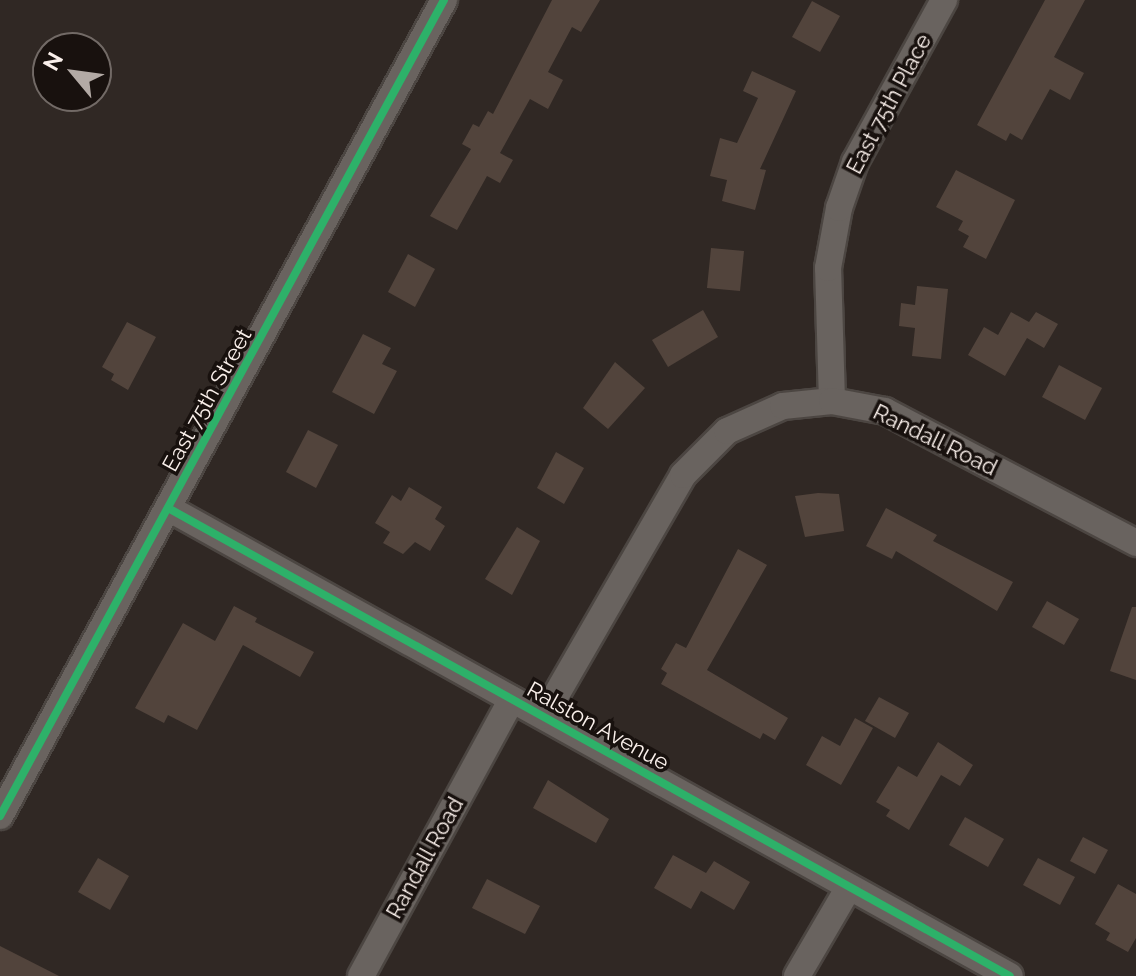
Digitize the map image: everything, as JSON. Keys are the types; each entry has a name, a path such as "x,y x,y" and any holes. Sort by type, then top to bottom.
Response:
{"street":[{"name":"East 75th Street","path":"0,816 444,0"},
{"name":"East 75th Place","path":"832,401 828,268 839,208 855,162 944,0"},
{"name":"Randall Road","path":"544,716 699,456 737,424 783,406 832,401 892,414 1136,543"},
{"name":"Ralston Avenue","path":"168,508 1010,976"},
{"name":"Randall Road","path":"361,976 512,699"},
{"path":"797,976 849,887"}],"building":[{"path":"552,0 600,0 581,32 572,27 548,72 563,80 548,109 530,99 500,153 513,160 500,183 487,176 457,230 430,216 471,149 462,144 473,124 479,127 488,111 493,114"},
{"path":"1045,0 1085,0 1054,57 1084,73 1070,100 1050,89 1022,140 1010,133 1006,141 977,125"},
{"path":"812,1 840,16 820,52 792,37"},
{"path":"752,71 796,91 760,169 766,170 755,210 722,201 727,180 710,176 720,138 737,143 758,98 743,91"},
{"path":"956,170 1015,200 986,259 963,247 969,236 958,230 963,221 936,207"},
{"path":"711,248 744,251 740,291 707,288"},
{"path":"408,254 435,269 415,307 388,292"},
{"path":"917,286 948,289 941,359 912,356 915,328 899,326 901,303 915,305"},
{"path":"703,310 718,337 668,367 652,340"},
{"path":"1011,312 1029,322 1036,312 1058,324 1044,348 1027,338 1005,376 968,355 984,327 998,335"},
{"path":"127,322 156,337 128,390 111,380 114,374 102,367"},
{"path":"363,334 391,348 382,364 397,371 374,414 332,392"},
{"path":"615,362 645,388 608,429 583,408"},
{"path":"1059,365 1102,388 1085,420 1042,397"},
{"path":"308,430 338,445 316,488 286,472"},
{"path":"556,452 584,468 564,504 537,488"},
{"path":"409,487 442,507 435,519 445,526 430,551 415,542 403,554 383,543 390,532 375,523 392,495 401,501"},
{"path":"839,494 844,531 805,537 795,496"},
{"path":"886,508 937,535 933,541 1013,582 997,611 896,551 892,559 866,546"},
{"path":"517,527 540,541 512,595 485,579"},
{"path":"738,549 767,565 707,670 788,718 775,740 763,733 760,739 661,684 667,673 661,669 676,643 686,648"},
{"path":"1047,601 1079,619 1064,645 1032,627"},
{"path":"234,606 257,618 255,622 314,652 300,677 243,645 197,730 168,715 164,723 135,708 183,623 215,641"},
{"path":"1132,607 1136,607 1136,680 1110,671"},
{"path":"879,697 909,713 895,738 865,721"},
{"path":"855,718 873,728 841,785 806,765 822,736 840,746"},
{"path":"938,742 973,765 960,786 941,775 909,830 886,816 890,810 876,802 898,766 917,777"},
{"path":"548,780 609,819 596,843 533,808"},
{"path":"965,817 1004,839 988,867 949,845"},
{"path":"1083,837 1108,850 1095,874 1070,861"},
{"path":"673,855 706,873 714,861 750,882 734,910 701,891 691,909 654,888"},
{"path":"98,858 129,876 110,910 78,892"},
{"path":"1038,858 1075,877 1060,905 1023,885"},
{"path":"487,879 540,906 525,934 472,908"},
{"path":"1118,884 1136,894 1136,938 1128,952 1106,940 1110,933 1095,924"},
{"path":"0,946 59,976 0,976"}],"cycle path":[{"path":"0,816 444,0"},
{"path":"168,508 1010,976"}]}
